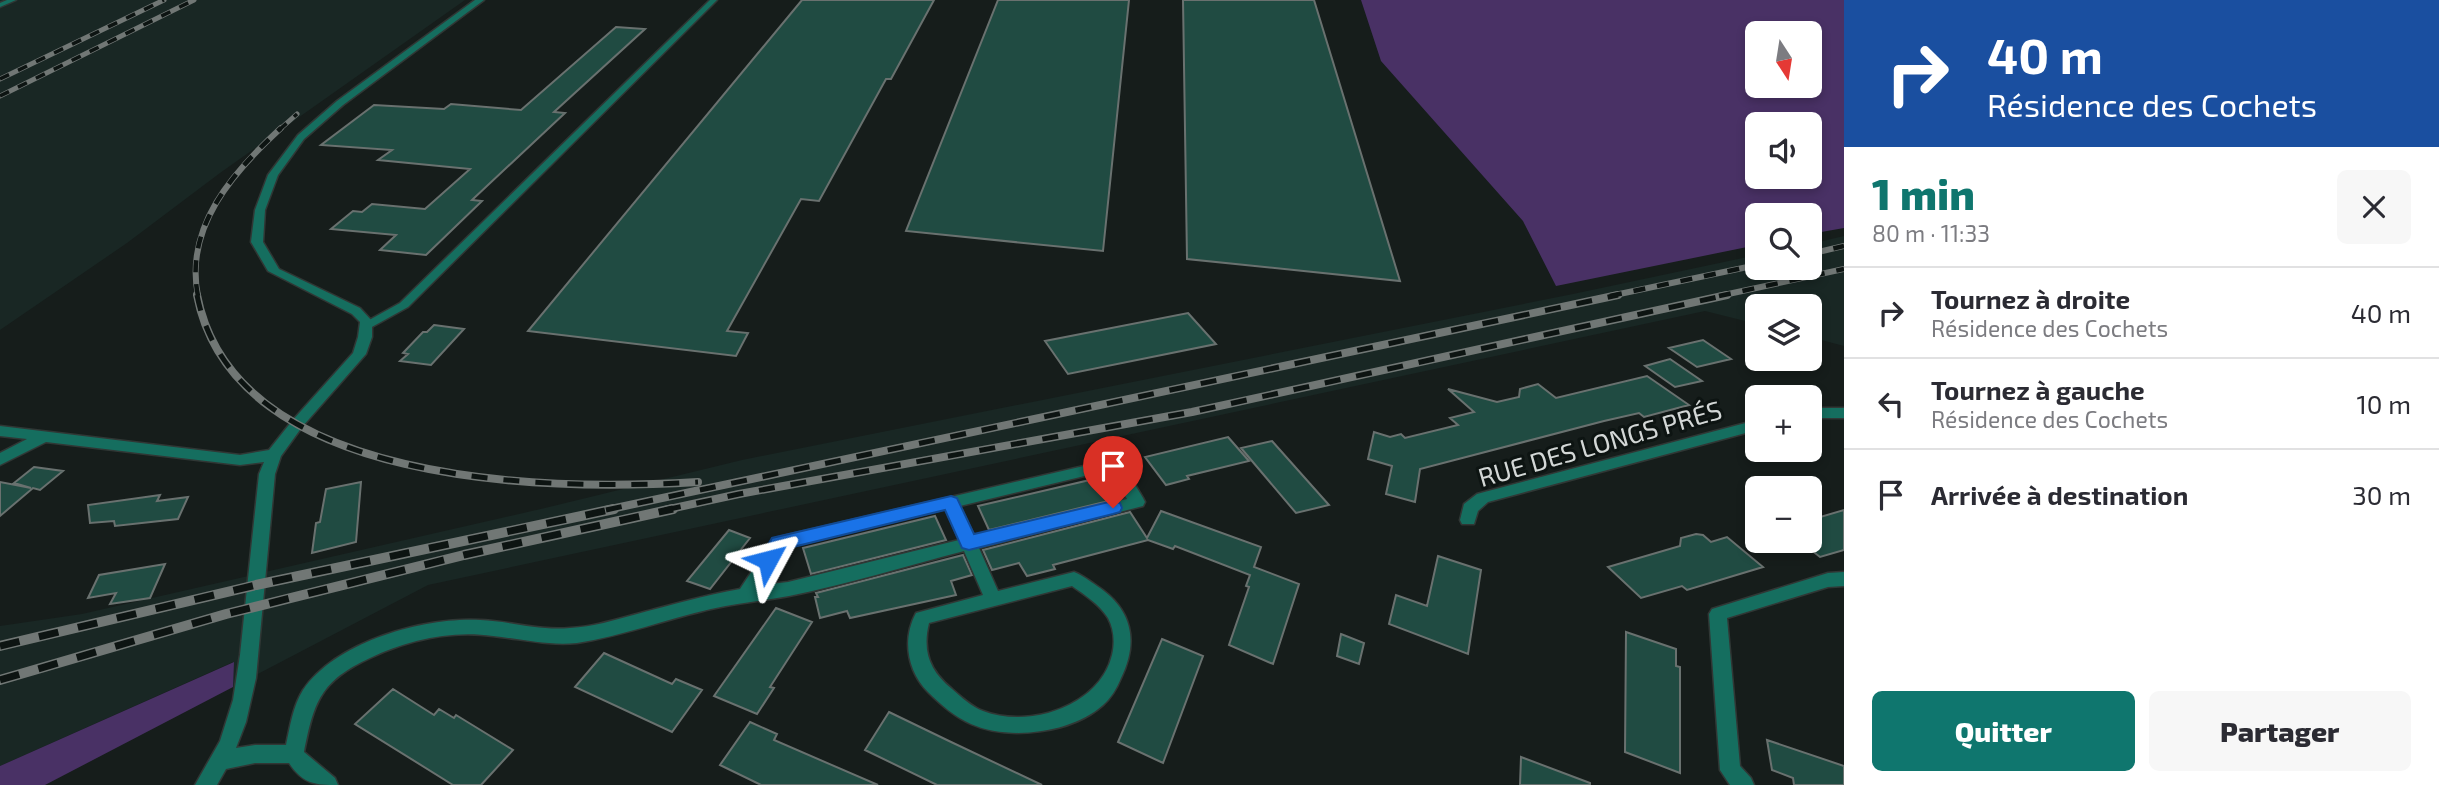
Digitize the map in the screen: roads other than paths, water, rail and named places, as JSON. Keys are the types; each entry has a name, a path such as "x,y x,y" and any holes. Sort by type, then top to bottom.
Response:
{"street":[{"path":"205,785 223,760 237,722 249,668 268,474 274,455 296,424 359,354 366,326 366,321 356,311 274,271 257,242 260,209 274,175 301,137 340,103 480,0"},
{"path":"1822,413 1844,413"},
{"name":"RUE DES LONGS PRÉS","path":"1468,520 1470,508 1483,498 1745,428"},
{"path":"0,431 240,460 274,455"},
{"path":"0,460 48,435"},
{"path":"328,785 301,764 294,754 309,698 324,678 350,660 391,642 454,625 484,627 519,635 570,636 747,592 788,589 1137,502 1117,467 1101,467 779,543 747,592"},
{"path":"951,503 993,599"},
{"path":"1074,579 1108,605 1121,624 1124,648 1114,678 1093,702 1058,718 1016,724 982,720 975,716 930,684 916,659 916,638 922,618 993,599 1074,579"},
{"path":"1744,785 1730,770 1718,614 1828,580 1844,579"},
{"path":"223,760 255,754 294,754"}],"lane":[{"path":"0,5 13,0"},
{"path":"366,326 404,305 714,0"}],"railway":[{"path":"0,79 164,0"},
{"path":"0,96 194,0"},
{"path":"279,130 297,114"},
{"path":"198,296 198,247 205,224 230,182 281,128"},
{"path":"1822,251 1844,246"},
{"path":"1610,296 1745,268"},
{"path":"1719,296 1844,269"},
{"path":"197,295 223,359 270,406 332,441 405,464 483,477 561,484 698,482"},
{"path":"606,510 1618,295"},
{"path":"665,510 739,494 1192,412 1727,295"},
{"path":"0,646 256,585 614,509"},
{"path":"0,680 226,614 464,555 673,509"}]}
